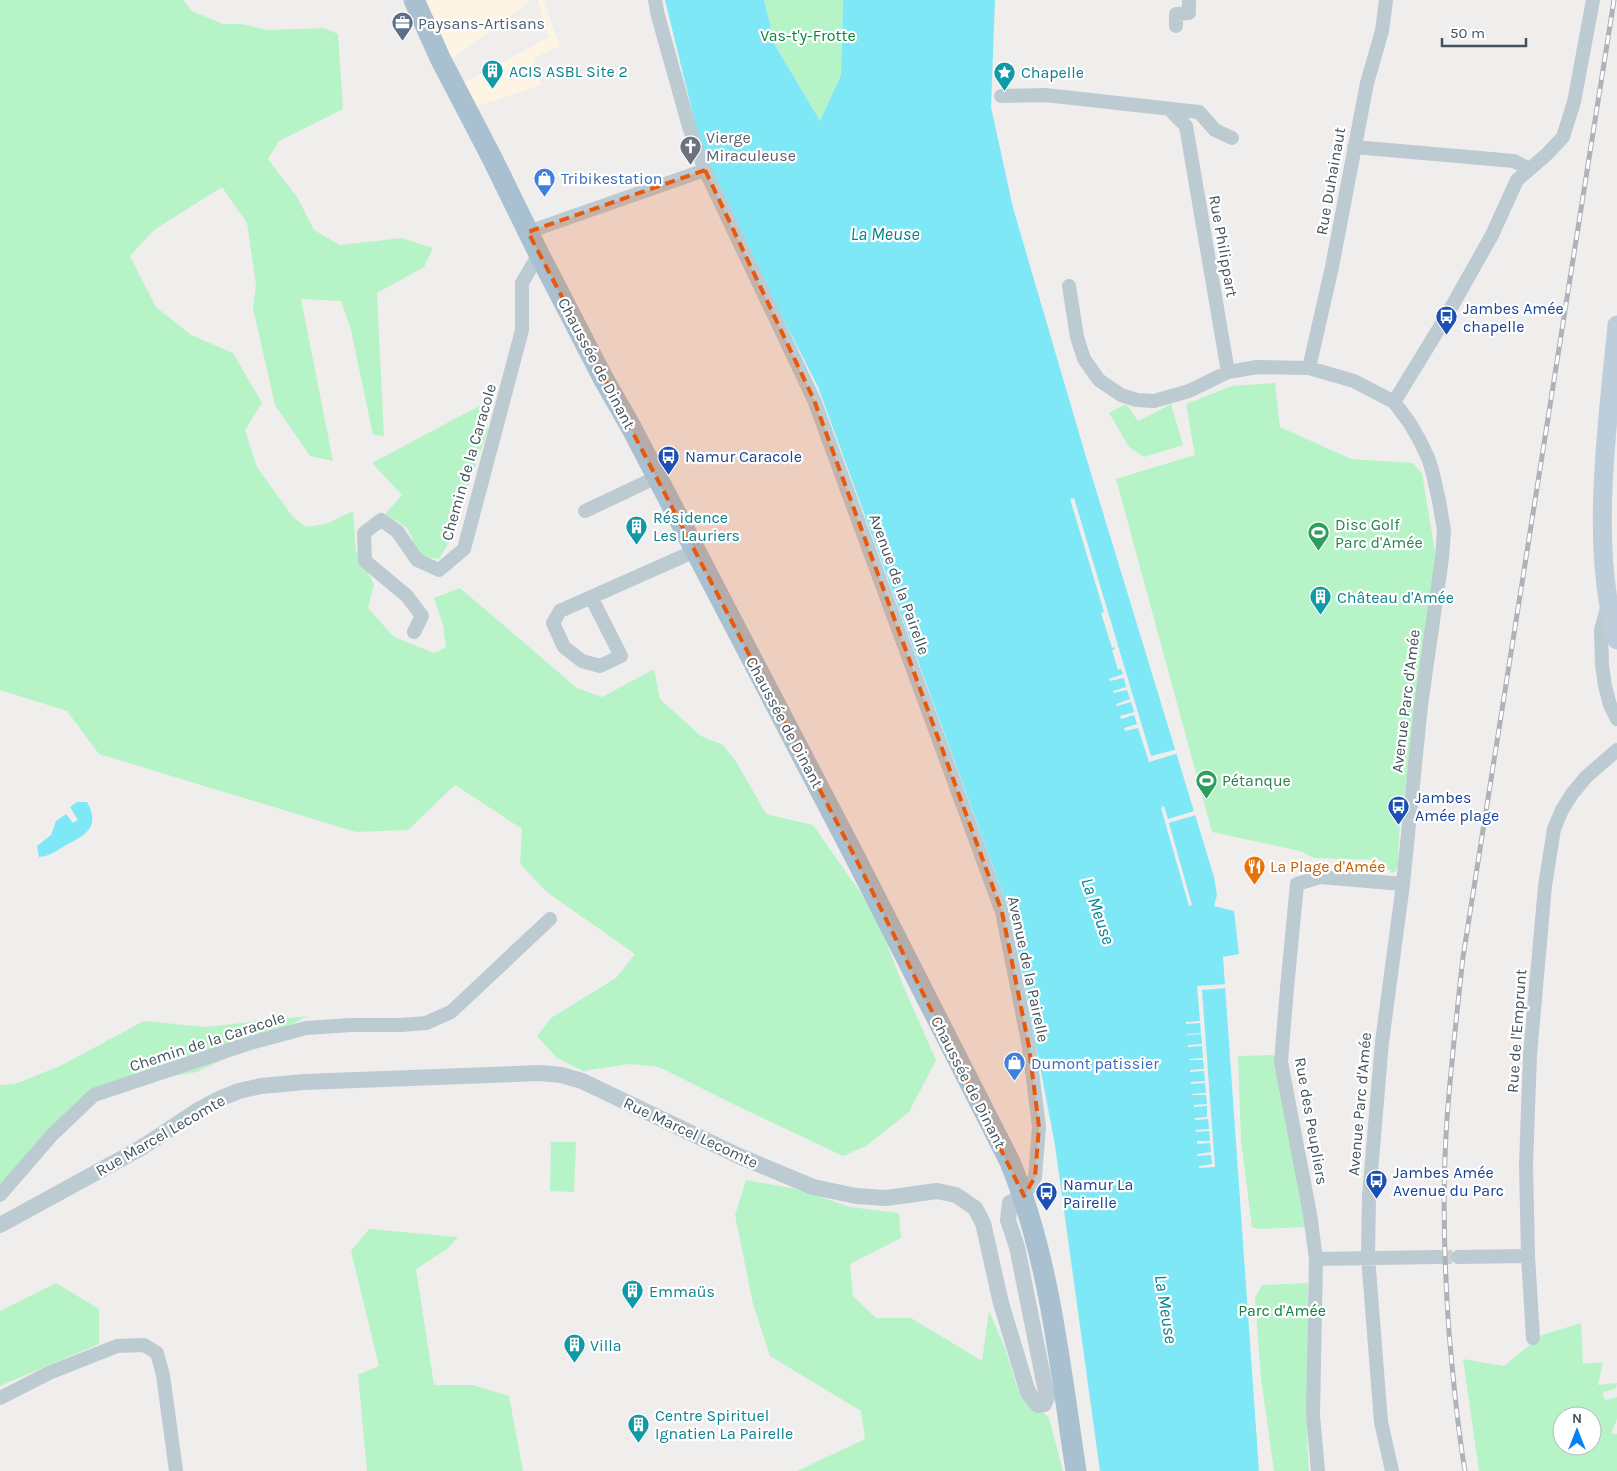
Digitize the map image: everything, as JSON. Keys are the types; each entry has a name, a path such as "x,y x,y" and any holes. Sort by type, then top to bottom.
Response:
{"main road":[{"name":"Chaussée de Dinant","path":"414,0 440,58 492,158 538,254 631,427 861,867 1010,1162 1024,1196 1039,1252 1055,1336 1076,1471"},
{"path":"1617,326 1604,474 1603,526 1608,602 1617,640"}],"street":[{"name":"Avenue de la Pairelle","path":"655,0 690,130 705,170 814,400 1002,912 1029,1047 1039,1128 1035,1177 1024,1196"},
{"path":"1176,26 1176,14 1189,13 1189,0"},
{"name":"Rue Duhainaut","path":"1309,368 1332,267 1367,82 1382,31 1386,0"},
{"path":"1069,286 1077,337 1084,359 1099,380 1122,395 1137,400 1154,402 1189,392 1228,372 1257,367 1309,368 1354,381 1394,402 1440,327 1492,235 1518,180 1563,137 1574,102 1593,0"},
{"path":"1001,96 1045,95 1200,112 1215,130"},
{"path":"1169,109 1186,126 1215,130 1232,138"},
{"name":"Rue Philippart","path":"1186,126 1228,372"},
{"path":"1354,147 1514,161 1529,169"},
{"path":"528,232 705,170"},
{"name":"Chemin de la Caracole","path":"414,632 422,616 406,596 366,561 364,533 380,520 397,531 417,560 439,570 464,549 522,330 522,282 538,254"},
{"name":"Avenue Parc d'Amée","path":"1392,1471 1382,1422 1368,1257 1371,1160 1382,1042 1403,884 1415,761 1442,558 1444,530 1429,460 1409,422 1394,402"},
{"path":"585,511 657,477"},
{"path":"591,597 622,656 600,666 582,661 564,647 553,623 560,611 591,597 695,551"},
{"path":"1608,602 1601,630 1602,665 1610,705 1617,718"},
{"name":"Rue de l'Emprunt","path":"1533,1338 1528,1256 1526,1165 1530,1055 1545,886 1554,829 1572,794 1586,777 1617,750"},
{"name":"Rue des Peupliers","path":"1318,1471 1313,1415 1316,1259 1310,1214 1281,1062 1297,884 1320,877 1403,884"},
{"name":"Chemin de la Caracole","path":"0,1195 52,1136 94,1095 250,1043 306,1028 351,1025 401,1026 426,1023 451,1012 550,919"},
{"name":"Rue Marcel Lecomte","path":"0,1225 141,1148 219,1099 239,1091 261,1086 313,1082 540,1073 561,1075 589,1084 739,1156 813,1187 856,1196 886,1198 937,1191 956,1195 975,1208 983,1223 1001,1303 1026,1386 1029,1394 1038,1405 1044,1404 1047,1397 1018,1256 1008,1220 1010,1203 1024,1196"},
{"path":"1458,1257 1528,1256"},
{"path":"1316,1259 1438,1257"},
{"path":"0,1398 49,1373 117,1346 144,1345 157,1353 163,1375 176,1471"}],"highlighted area":[{"path":"705,170 814,400 1002,912 1029,1047 1039,1127 1035,1177 1024,1196 856,859 528,232"}],"shaded area":[{"path":"427,0 531,0 452,59"},
{"path":"538,0 543,0 560,46 534,58 541,85 476,107 464,83 549,37"}],"green space":[{"path":"0,0 183,0 192,11 223,24 241,24 268,30 324,28 338,34 343,109 279,141 268,159 297,197 314,230 340,245 402,238 433,248 424,267 377,293 384,436 373,435 351,330 341,301 301,299 333,461 310,456 275,405 253,308 256,285 247,223 222,187 154,230 130,256 156,307 191,335 233,353 262,403 245,430 257,467 292,516 306,527 326,524 353,511 356,551 374,584 368,608 394,637 434,653 446,647 443,625 434,598 460,588 577,688 602,697 654,669 660,699 701,736 723,745 737,763 766,814 813,825 874,912 905,990 936,1060 909,1112 866,1146 843,1156 659,1067 629,1064 583,1071 557,1058 537,1036 551,1018 616,978 635,954 548,893 520,864 522,829 455,785 408,830 356,832 99,754 67,711 0,690"},
{"name":"Vas-t'y-Frotte","path":"764,0 843,0 841,75 820,121 775,45"},
{"path":"1275,383 1280,427 1351,459 1413,463 1422,473 1436,558 1399,834 1398,866 1396,871 1392,873 1380,860 1314,858 1300,851 1212,832 1116,479 1195,455 1186,404 1232,386"},
{"path":"1126,404 1138,421 1171,404 1183,445 1144,457 1129,447 1109,413"},
{"path":"481,405 488,430 448,544 439,559 424,556 417,551 408,530 385,514 402,495 372,463"},
{"path":"307,1016 272,1036 197,1072 157,1079 102,1096 0,1190 0,1085 15,1084 60,1066 144,1021 206,1027"},
{"path":"1274,1055 1306,1227 1260,1229 1252,1227 1241,1140 1238,1056"},
{"path":"551,1142 576,1142 574,1192 550,1191"},
{"path":"746,1180 797,1189 850,1207 899,1213 901,1238 850,1264 853,1296 876,1318 911,1318 982,1361 989,1311 1005,1348 1018,1390 1049,1418 1063,1471 797,1471 865,1439 861,1411 770,1356 753,1304 735,1215"},
{"path":"369,1229 458,1237 447,1249 416,1269 434,1385 473,1385 509,1396 523,1471 367,1471 358,1375 379,1366 351,1251"},
{"path":"56,1283 99,1309 99,1344 0,1386 0,1311"},
{"name":"Parc d'Amée","path":"1308,1283 1307,1435 1309,1471 1274,1471 1261,1378 1255,1298 1262,1285"},
{"path":"1581,1323 1583,1364 1603,1362 1598,1385 1617,1383 1616,1388 1602,1393 1605,1400 1617,1397 1617,1419 1611,1434 1617,1434 1617,1471 1479,1471 1463,1359 1504,1366 1542,1335"}],"water":[{"name":"La Meuse","path":"665,0 764,0 775,45 820,121 841,75 843,0 995,0 991,107 1013,208 1086,457 1214,877 1217,895 1214,906 1234,911 1239,954 1223,957 1259,1471 1100,1471 1055,1145 1011,916 818,387 722,199 696,127"},
{"path":"77,802 87,802 91,812 91,826 82,836 53,853 39,857 37,846 51,835 56,821 66,814 73,823 78,820 70,807"}],"pier":[{"path":"1074,498 1151,756 1178,749 1179,753 1149,762 1138,728 1125,731 1124,728 1137,724 1134,715 1121,719 1120,716 1134,712 1131,702 1117,706 1116,704 1130,699 1127,690 1113,693 1113,691 1126,687 1124,678 1110,681 1109,679 1123,674 1121,669 1118,670 1112,650 1115,649 1114,647 1112,648 1101,613 1104,612 1070,499"},
{"path":"1164,806 1168,819 1194,811 1196,815 1169,823 1192,905 1189,906 1161,808"},
{"path":"1227,984 1228,988 1202,990 1215,1167 1199,1168 1199,1166 1212,1164 1211,1155 1197,1156 1197,1154 1211,1152 1210,1143 1197,1144 1197,1141 1210,1141 1209,1131 1196,1132 1195,1130 1209,1129 1208,1119 1195,1120 1195,1118 1207,1117 1207,1106 1194,1107 1194,1105 1207,1104 1206,1095 1192,1095 1206,1093 1205,1083 1191,1084 1191,1082 1205,1081 1204,1071 1190,1072 1190,1070 1204,1069 1203,1060 1189,1060 1203,1058 1202,1046 1188,1047 1188,1045 1202,1044 1201,1034 1187,1035 1201,1033 1200,1023 1186,1024 1186,1022 1200,1021 1197,986"}],"tunnel":[{"path":"1438,1257 1458,1257"}],"railway":[{"path":"1465,1471 1452,1367 1445,1252 1445,1146 1454,1038 1463,957 1614,0"}],"place":[{"name":"Paysans-Artisans","path":"402,42"},
{"name":"ACIS ASBL Site 2","path":"493,90"},
{"name":"Chapelle","path":"1005,91"},
{"name":"Vierge Miraculeuse","path":"690,165"},
{"name":"Tribikestation","path":"545,197"},
{"name":"Jambes Amée chapelle","path":"1447,336"},
{"name":"Namur Caracole","path":"669,475"},
{"name":"Résidence Les Lauriers","path":"637,545"},
{"name":"Disc Golf Parc d'Amée","path":"1319,552"},
{"name":"Château d'Amée","path":"1321,616"},
{"name":"Pétanque","path":"1206,799"},
{"name":"Jambes Amée plage","path":"1399,825"},
{"name":"La Plage d'Amée","path":"1254,885"},
{"name":"Dumont patissier","path":"1015,1082"},
{"name":"Jambes Amée Avenue du Parc","path":"1377,1200"},
{"name":"Namur La Pairelle","path":"1047,1212"},
{"name":"Emmaüs","path":"633,1310"},
{"name":"Villa","path":"574,1364"},
{"name":"Centre Spirituel Ignatien La Pairelle","path":"639,1443"}]}
